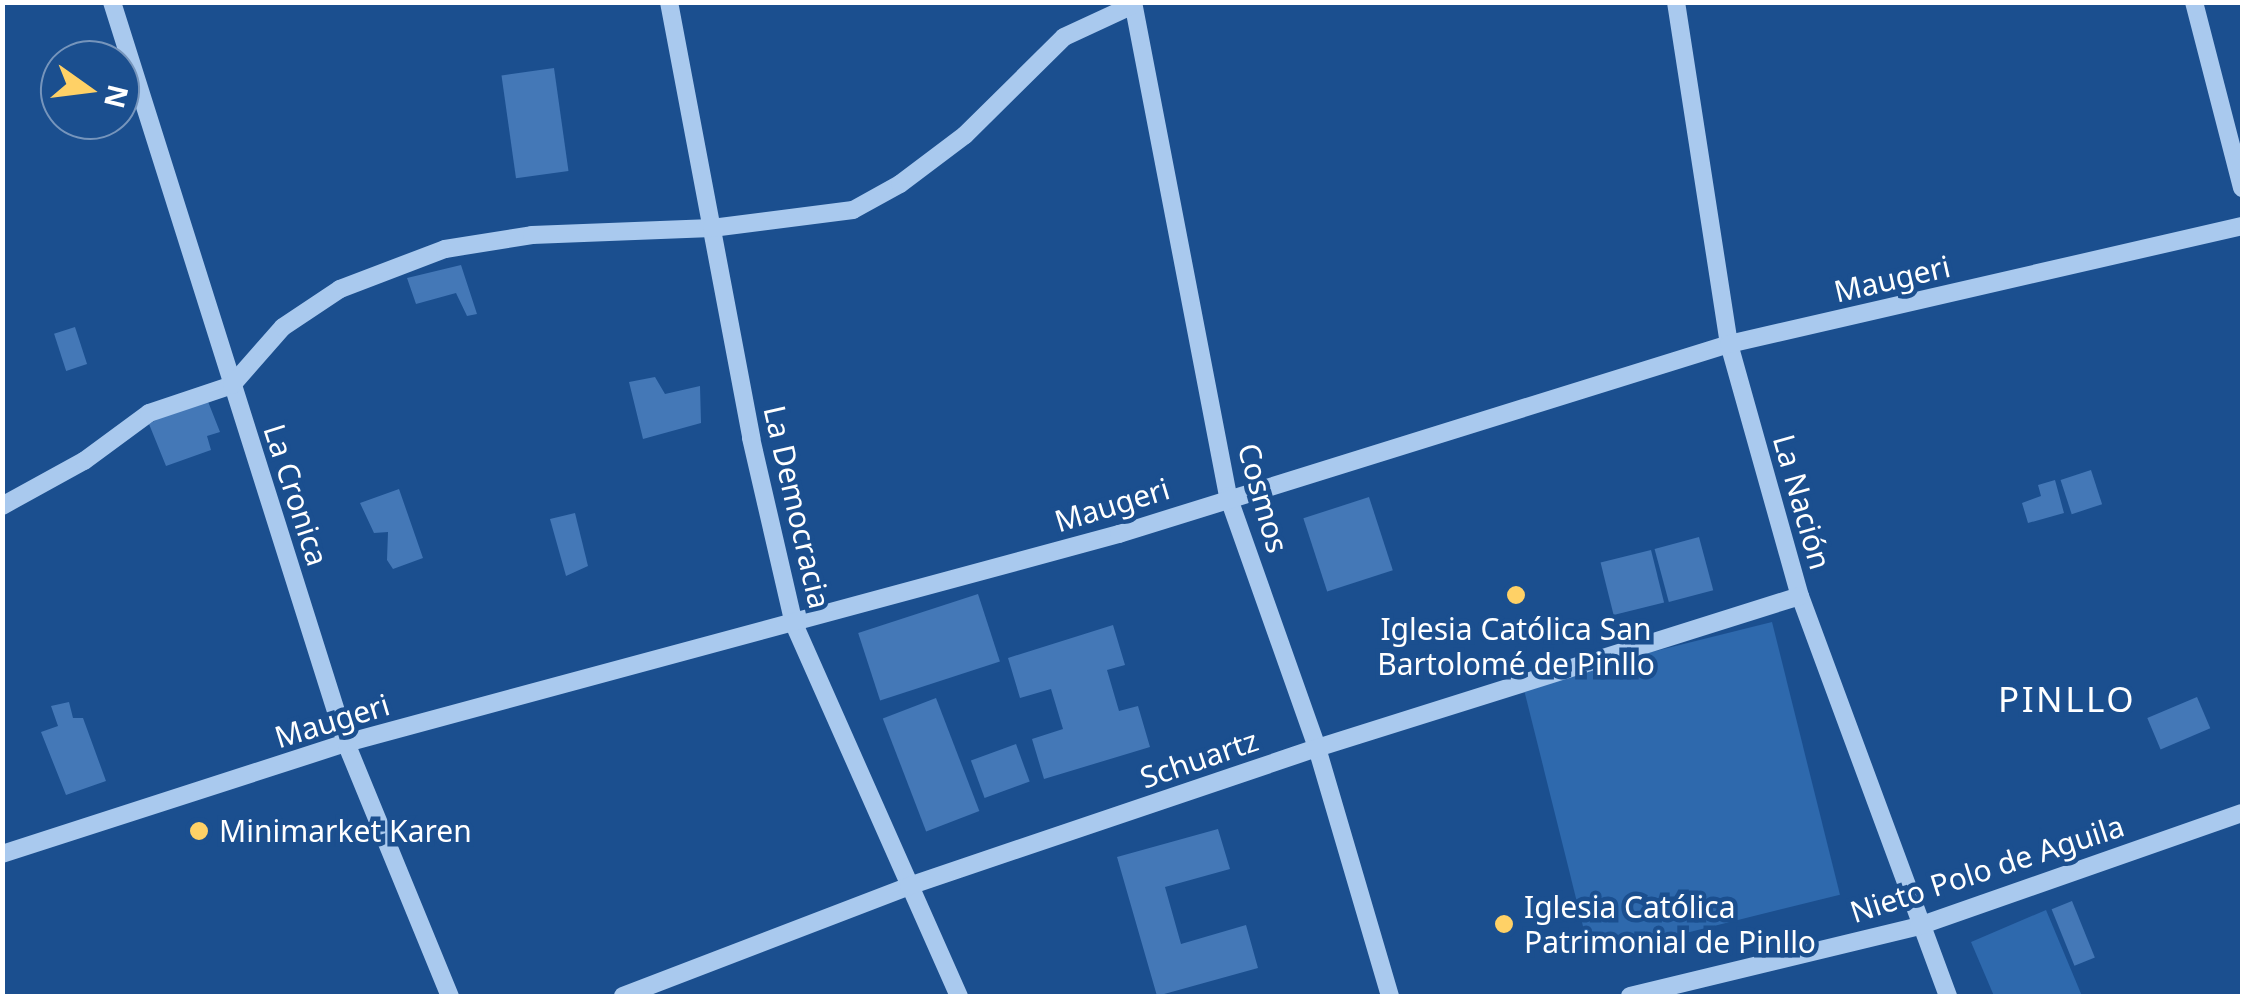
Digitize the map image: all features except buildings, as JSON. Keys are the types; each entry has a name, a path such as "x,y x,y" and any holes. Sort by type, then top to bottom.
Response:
{"street":[{"name":"La Cronica","path":"112,2 346,743 450,996"},
{"name":"La Democracia","path":"669,2 751,438 794,624 959,996"},
{"name":"La Nación","path":"1676,2 1729,344 1800,596 1948,996"},
{"path":"2194,2 2242,188"},
{"path":"2,506 84,461 149,414 232,385 283,327 340,288 445,249 532,236 712,228 853,210 900,184 965,136 1064,37 1133,4"},
{"name":"Cosmos","path":"1133,4 1228,496 1317,748 1390,996"},
{"name":"Maugeri","path":"2,854 346,743 1119,534 1228,496 1729,344 2242,226"},
{"name":"Schuartz","path":"623,996 908,886 1317,748 1800,596"},
{"name":"Nieto Polo de Aguila","path":"1630,996 1920,926 2242,813"}],"shaded area":[{"path":"1772,622 1840,895 1591,957 1523,684"},
{"path":"2046,910 2082,996 1994,996 1971,942"}],"place":[{"name":"Iglesia Católica San Bartolomé de Pinllo","path":"1516,595"},
{"name":"Minimarket Karen","path":"199,831"},
{"name":"Iglesia Católica Patrimonial de Pinllo","path":"1504,924"}],"district":[{"name":"PINLLO","path":"2067,699"}]}
